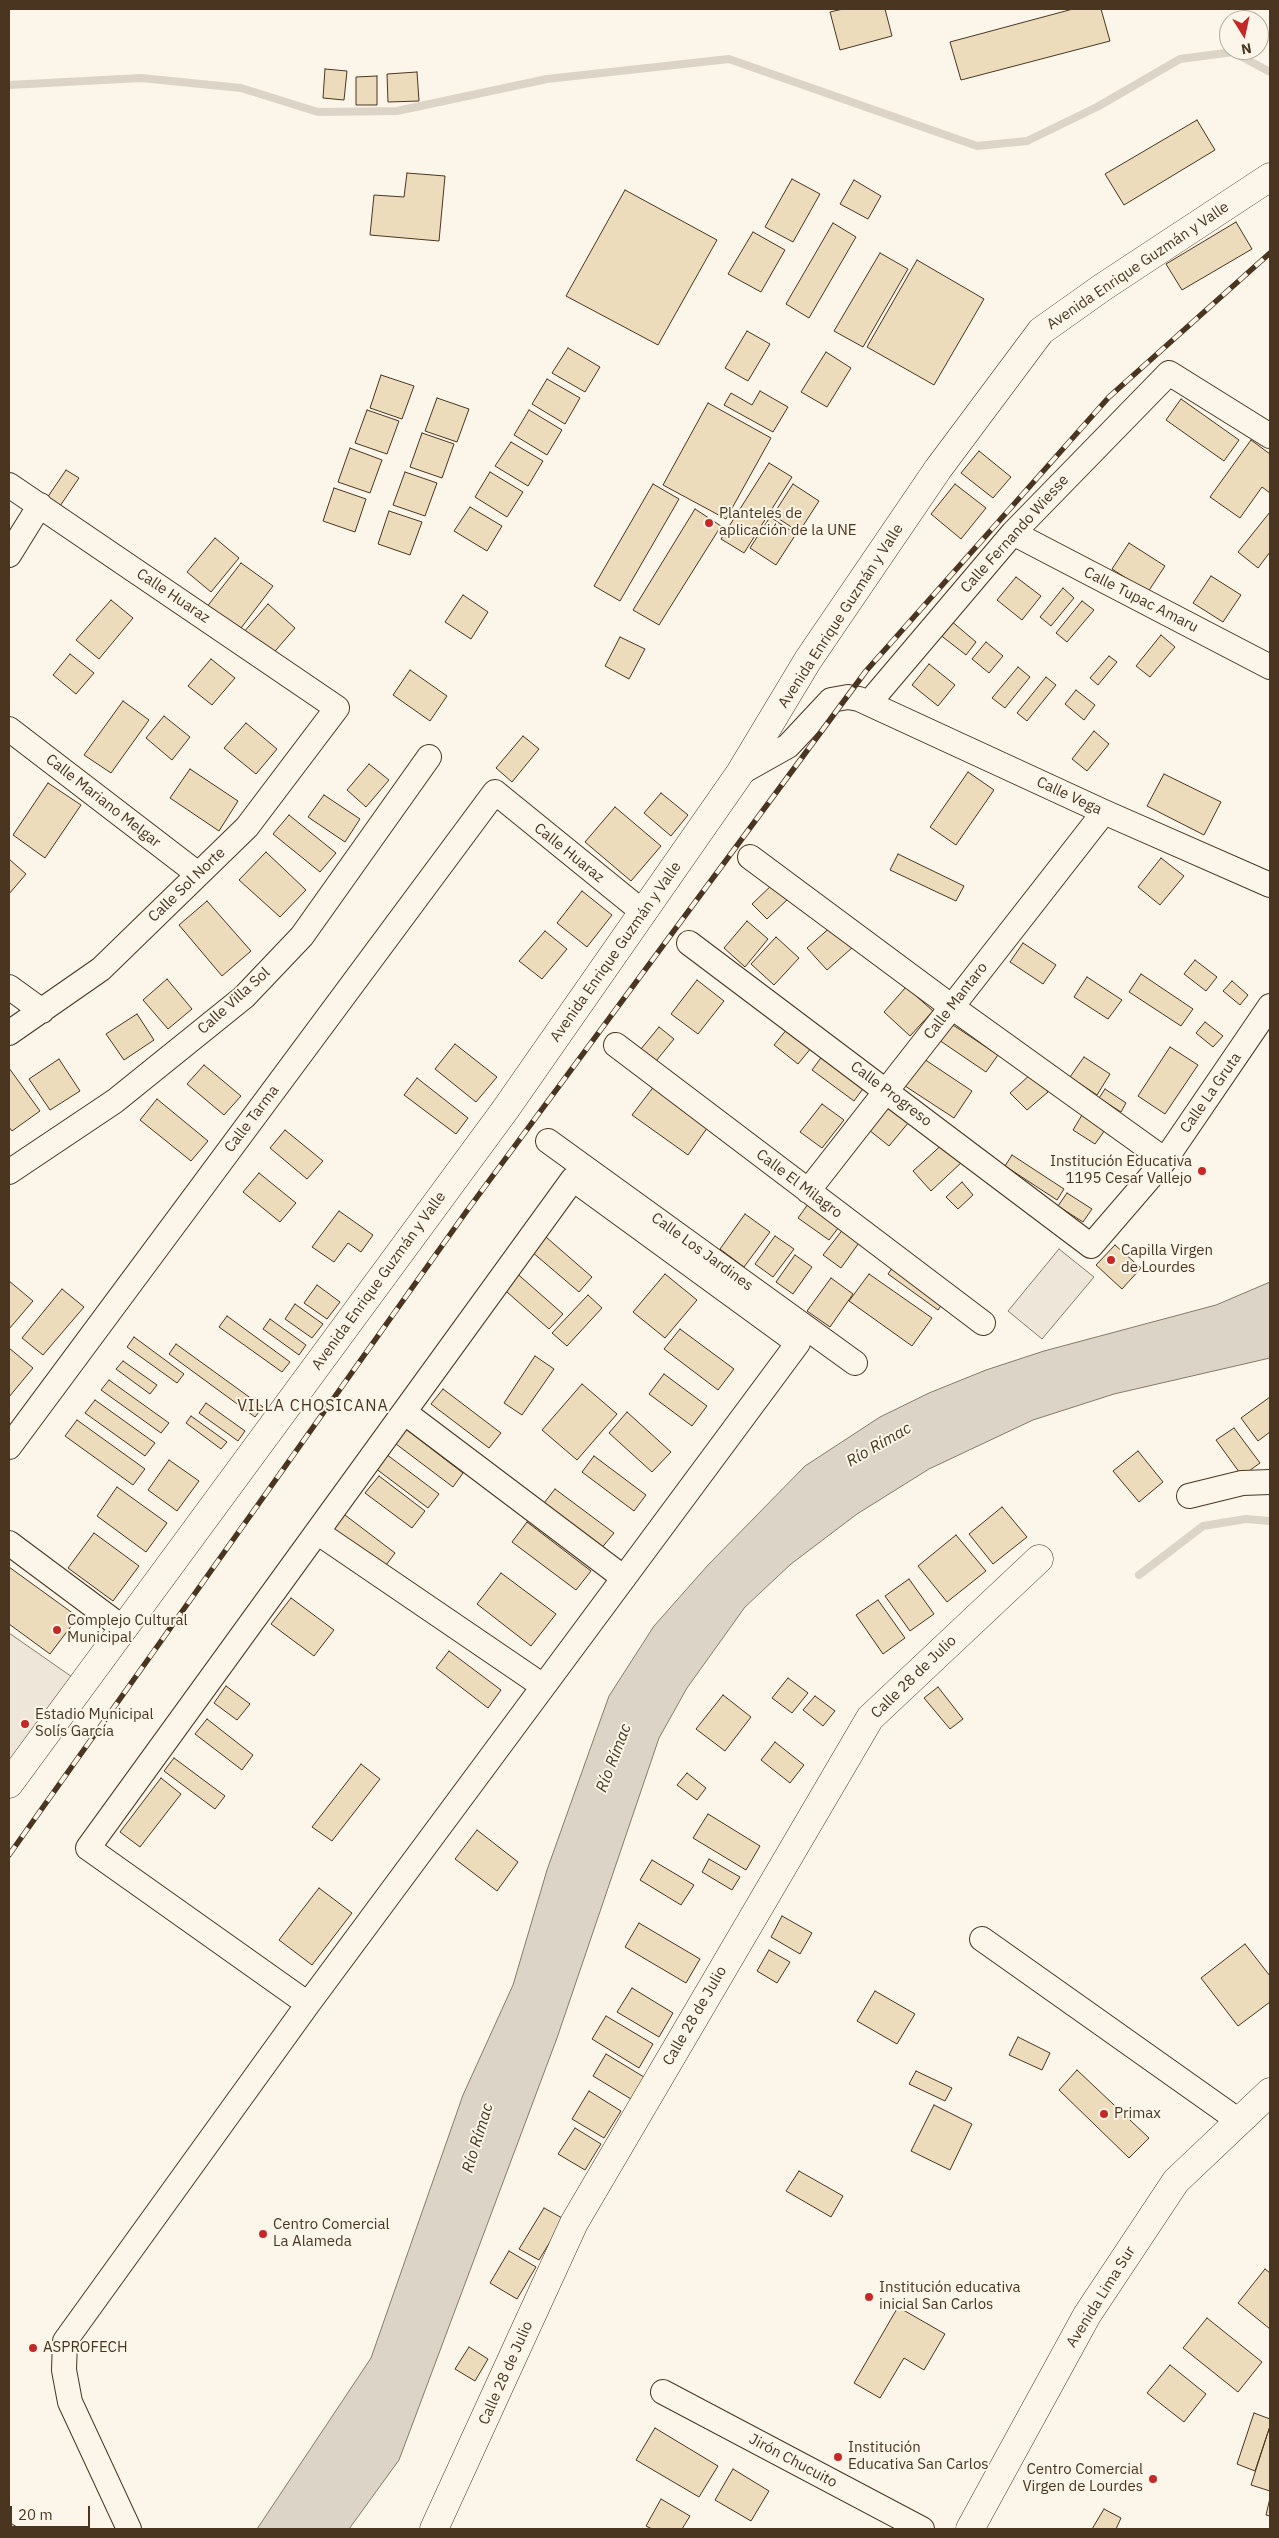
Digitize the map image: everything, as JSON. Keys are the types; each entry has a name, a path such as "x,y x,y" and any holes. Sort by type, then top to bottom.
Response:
{"main road":[{"name":"Avenida Enrique Guzmán y Valle","path":"9,1784 505,1110 740,774 808,660 938,469 1041,331 1103,287 1270,177"},
{"name":"Calle 28 de Julio","path":"434,2529 574,2223 870,1718 1039,1560"},
{"name":"Avenida Lima Sur","path":"970,2529 1087,2315 1176,2181 1270,2092"}],"street":[{"name":"Calle Fernando Wiesse","path":"869,703 1013,533 1169,372 1270,436"},
{"name":"Calle Huaraz","path":"9,485 337,708"},
{"path":"9,555 40,505"},
{"name":"Calle Tupac Amaru","path":"1013,533 1270,667"},
{"name":"Calle Vega","path":"740,774 788,746 832,700 848,697 869,703 1104,812 1270,885"},
{"name":"Calle Sol Norte","path":"9,1033 42,1012 101,969 247,827 337,708"},
{"name":"Calle Mariano Melgar","path":"9,729 198,874"},
{"name":"Calle Villa Sol","path":"9,1172 115,1101 244,997 302,936 350,871 429,757"},
{"name":"Calle Huaraz","path":"495,792 644,913"},
{"name":"Calle Tarma","path":"9,1446 495,792"},
{"name":"Calle Mantaro","path":"808,1190 1104,812"},
{"path":"750,857 952,1007 1165,1160"},
{"name":"Calle Progreso","path":"690,942 1091,1246"},
{"path":"9,987 42,1012"},
{"name":"Calle La Gruta","path":"1091,1246 1165,1160 1270,1006"},
{"name":"Calle El Milagro","path":"616,1045 983,1323"},
{"name":"Calle Los Jardines","path":"548,1141 856,1363"},
{"path":"129,2529 70,2402 64,2370 65,2341 308,2004 798,1343 573,1179 88,1848 308,2004"},
{"path":"404,1412 624,1578"},
{"path":"1189,1496 1242,1484 1270,1482"},
{"path":"317,1532 543,1686"},
{"path":"9,1543 124,1628"},
{"path":"982,1940 1239,2121"},
{"name":"Jirón Chucuito","path":"663,2392 922,2529"}],"shaded area":[{"path":"1059,1249 1094,1277 1042,1339 1008,1311"},
{"name":"Estadio Municipal Solís García","path":"9,1633 75,1679 9,1769"}],"water":[{"name":"Río Rímac","path":"1270,1282 1270,1358 1114,1394 1033,1420 929,1469 857,1514 791,1564 745,1607 687,1688 659,1738 557,2038 399,2460 349,2529 257,2529 371,2358 463,2095 513,1985 547,1870 609,1696 654,1626 708,1565 805,1466 880,1417 929,1393 986,1370 1044,1351 1216,1305"}],"building":[{"path":"843,9 885,9 892,36 840,50 830,12"},
{"path":"1073,9 1101,9 1110,41 961,80 950,42"},
{"path":"325,69 347,71 344,100 323,98"},
{"path":"417,72 419,101 388,102 387,74"},
{"path":"377,76 377,105 356,105 356,77"},
{"path":"1197,120 1215,150 1124,205 1105,174"},
{"path":"407,173 445,176 439,241 370,235 374,195 404,197"},
{"path":"792,179 820,194 793,242 765,227"},
{"path":"854,180 881,196 868,219 840,204"},
{"path":"625,190 717,240 658,345 566,296"},
{"path":"1236,222 1252,249 1182,290 1166,264"},
{"path":"833,223 856,237 809,318 786,304"},
{"path":"753,232 785,250 761,292 728,274"},
{"path":"880,253 908,269 863,347 834,331"},
{"path":"917,260 984,299 934,385 867,347"},
{"path":"747,331 770,344 748,381 725,368"},
{"path":"568,348 600,367 585,392 552,373"},
{"path":"826,352 851,368 827,407 801,392"},
{"path":"381,375 414,386 402,419 370,408"},
{"path":"547,379 580,398 565,424 532,404"},
{"path":"760,391 788,407 773,432 724,405 731,393 752,405"},
{"path":"437,398 469,409 457,442 425,431"},
{"path":"1181,399 1239,440 1224,461 1166,420"},
{"path":"708,403 771,438 726,519 663,485"},
{"path":"367,410 399,421 387,454 355,443"},
{"path":"529,410 562,430 547,455 514,435"},
{"path":"422,433 454,444 442,478 410,467"},
{"path":"1251,440 1270,454 1270,493 1262,487 1240,518 1210,497"},
{"path":"511,442 543,461 528,486 495,466"},
{"path":"350,448 382,460 370,493 338,482"},
{"path":"979,451 1011,477 993,498 961,473"},
{"path":"769,463 792,477 744,553 721,539"},
{"path":"66,470 79,478 60,506 47,498"},
{"path":"405,472 437,483 425,516 393,505"},
{"path":"490,472 523,492 507,517 475,497"},
{"path":"653,484 679,499 620,601 594,586"},
{"path":"793,484 819,501 799,532 773,515"},
{"path":"955,484 986,508 961,539 931,514"},
{"path":"334,488 366,499 355,532 323,521"},
{"path":"470,507 502,526 487,551 454,531"},
{"path":"695,509 721,526 659,625 633,610"},
{"path":"389,511 422,522 410,555 378,544"},
{"path":"1270,512 1270,552 1258,568 1238,552"},
{"path":"770,517 796,534 776,565 750,548"},
{"path":"215,538 239,558 211,592 187,572"},
{"path":"1129,543 1165,566 1148,592 1112,569"},
{"path":"241,563 273,586 238,632 206,608"},
{"path":"1211,576 1241,595 1223,622 1193,603"},
{"path":"1016,577 1041,596 1022,620 997,600"},
{"path":"1063,588 1074,598 1051,626 1040,617"},
{"path":"463,595 488,612 471,639 445,622"},
{"path":"111,600 133,618 99,659 76,640"},
{"path":"1082,601 1094,610 1067,642 1056,633"},
{"path":"268,604 295,628 270,657 243,633"},
{"path":"950,620 976,642 966,655 939,634"},
{"path":"1161,635 1175,647 1150,677 1136,666"},
{"path":"620,637 645,649 629,679 605,666"},
{"path":"986,642 1003,656 989,673 972,659"},
{"path":"70,654 94,673 76,694 53,675"},
{"path":"1109,656 1117,662 1098,685 1090,678"},
{"path":"211,659 235,678 212,705 188,686"},
{"path":"929,664 955,685 938,706 912,685"},
{"path":"1018,667 1030,677 1005,708 992,698"},
{"path":"410,670 447,696 430,721 393,695"},
{"path":"1046,677 1056,685 1027,721 1017,713"},
{"path":"1076,690 1095,705 1084,720 1065,704"},
{"path":"123,701 149,720 111,773 84,755"},
{"path":"164,716 190,737 172,760 146,738"},
{"path":"246,723 277,749 256,774 224,748"},
{"path":"1094,731 1109,744 1087,771 1072,759"},
{"path":"523,736 539,749 512,782 496,768"},
{"path":"369,764 389,780 366,807 347,790"},
{"path":"190,769 238,801 219,831 170,798"},
{"path":"968,772 994,790 956,845 930,827"},
{"path":"1164,774 1221,802 1204,835 1147,806"},
{"path":"48,783 81,805 45,858 13,835"},
{"path":"661,793 688,815 671,836 644,813"},
{"path":"324,795 360,819 345,842 308,817"},
{"path":"615,807 661,846 631,881 585,842"},
{"path":"289,815 336,853 320,872 273,834"},
{"path":"266,852 306,890 280,917 239,880"},
{"path":"898,854 964,886 956,901 890,870"},
{"path":"1161,858 1184,876 1160,905 1138,887"},
{"path":"9,859 26,874 9,894"},
{"path":"774,883 789,898 767,919 752,904"},
{"path":"582,891 612,915 587,947 557,923"},
{"path":"207,901 251,951 222,976 179,925"},
{"path":"747,921 768,939 745,967 724,948"},
{"path":"833,925 853,947 827,970 807,948"},
{"path":"545,931 567,949 542,979 519,961"},
{"path":"776,937 799,958 774,985 751,964"},
{"path":"1023,943 1056,965 1043,984 1010,962"},
{"path":"1195,960 1217,977 1206,991 1184,974"},
{"path":"1141,974 1193,1009 1181,1026 1129,992"},
{"path":"1087,977 1122,1000 1108,1019 1074,997"},
{"path":"167,979 192,1009 168,1029 143,1000"},
{"path":"697,980 724,1001 698,1034 671,1014"},
{"path":"1232,981 1248,995 1240,1005 1223,991"},
{"path":"906,987 933,1011 910,1036 884,1012"},
{"path":"137,1014 154,1040 124,1060 106,1034"},
{"path":"947,1021 998,1055 986,1072 936,1038"},
{"path":"1205,1022 1223,1036 1213,1047 1196,1033"},
{"path":"659,1027 674,1039 656,1061 641,1049"},
{"path":"788,1028 812,1047 798,1064 774,1045"},
{"path":"455,1044 497,1077 476,1102 435,1069"},
{"path":"1170,1047 1198,1065 1165,1114 1138,1096"},
{"path":"823,1055 865,1086 854,1101 812,1070"},
{"path":"921,1057 972,1091 954,1118 902,1084"},
{"path":"1084,1057 1110,1074 1097,1095 1070,1077"},
{"path":"59,1059 80,1091 50,1110 29,1079"},
{"path":"204,1065 241,1096 224,1115 187,1084"},
{"path":"9,1068 40,1111 12,1131 9,1127"},
{"path":"1031,1074 1048,1092 1027,1110 1010,1093"},
{"path":"417,1078 468,1118 456,1134 404,1095"},
{"path":"655,1085 710,1124 688,1155 632,1115"},
{"path":"1105,1089 1126,1103 1121,1112 1099,1098"},
{"path":"157,1099 208,1141 191,1161 140,1120"},
{"path":"822,1104 844,1120 822,1148 800,1132"},
{"path":"889,1105 909,1122 889,1146 869,1130"},
{"path":"1082,1115 1105,1130 1095,1144 1073,1130"},
{"path":"285,1130 323,1161 307,1179 270,1148"},
{"path":"945,1142 963,1161 931,1191 913,1171"},
{"path":"1012,1155 1064,1189 1057,1200 1005,1166"},
{"path":"259,1173 296,1203 280,1222 243,1192"},
{"path":"962,1182 973,1195 958,1209 946,1197"},
{"path":"1067,1193 1092,1209 1083,1222 1058,1206"},
{"path":"811,1200 842,1223 829,1240 798,1218"},
{"path":"339,1211 373,1235 361,1252 348,1243 334,1262 312,1247"},
{"path":"745,1214 770,1232 744,1267 720,1249"},
{"path":"844,1228 861,1240 841,1268 823,1255"},
{"path":"539,1231 592,1277 579,1292 525,1246"},
{"path":"775,1236 794,1249 773,1277 755,1264"},
{"path":"1115,1245 1141,1268 1122,1289 1096,1265"},
{"path":"795,1255 812,1267 793,1294 776,1282"},
{"path":"895,1264 945,1300 938,1310 888,1274"},
{"path":"513,1270 563,1314 549,1329 499,1285"},
{"path":"665,1274 697,1300 665,1338 633,1312"},
{"path":"869,1274 932,1318 912,1346 849,1301"},
{"path":"831,1278 853,1294 830,1327 807,1311"},
{"path":"9,1281 33,1301 9,1329"},
{"path":"317,1285 340,1302 327,1319 304,1303"},
{"path":"62,1289 84,1307 43,1355 22,1338"},
{"path":"588,1295 602,1308 567,1346 552,1333"},
{"path":"295,1304 323,1324 312,1338 285,1319"},
{"path":"227,1316 290,1362 282,1372 219,1327"},
{"path":"270,1319 306,1345 299,1355 263,1329"},
{"path":"680,1329 734,1369 718,1390 664,1349"},
{"path":"134,1337 184,1374 177,1383 127,1347"},
{"path":"176,1344 263,1407 255,1417 169,1354"},
{"path":"9,1348 33,1368 9,1397"},
{"path":"535,1356 554,1369 522,1415 504,1403"},
{"path":"123,1361 157,1385 150,1394 116,1369"},
{"path":"664,1374 707,1406 692,1426 649,1394"},
{"path":"109,1380 169,1423 161,1433 101,1390"},
{"path":"582,1384 617,1414 577,1460 542,1430"},
{"path":"443,1389 501,1433 489,1448 431,1404"},
{"path":"1270,1397 1270,1432 1258,1441 1241,1418"},
{"path":"95,1400 155,1443 145,1456 85,1413"},
{"path":"206,1403 245,1431 238,1441 199,1413"},
{"path":"627,1412 671,1452 652,1472 609,1433"},
{"path":"191,1416 227,1442 221,1449 186,1423"},
{"path":"77,1420 145,1469 133,1485 65,1436"},
{"path":"403,1427 463,1473 453,1487 392,1441"},
{"path":"1234,1428 1260,1463 1242,1476 1216,1440"},
{"path":"382,1451 439,1494 428,1508 371,1465"},
{"path":"1138,1451 1163,1482 1139,1502 1113,1471"},
{"path":"594,1456 646,1495 634,1511 582,1472"},
{"path":"169,1460 199,1481 177,1511 148,1490"},
{"path":"379,1476 425,1511 412,1528 365,1493"},
{"path":"117,1487 167,1523 146,1552 97,1516"},
{"path":"555,1489 614,1533 595,1556 537,1512"},
{"path":"1002,1507 1027,1537 993,1564 969,1534"},
{"path":"337,1509 395,1553 381,1572 323,1528"},
{"path":"527,1522 591,1571 576,1590 512,1542"},
{"path":"94,1533 139,1566 113,1601 68,1568"},
{"path":"956,1535 986,1571 947,1602 918,1566"},
{"path":"9,1567 78,1617 50,1654 9,1624"},
{"path":"501,1573 556,1614 531,1646 477,1604"},
{"path":"909,1579 934,1614 910,1631 885,1596"},
{"path":"291,1598 334,1630 314,1656 271,1624"},
{"path":"878,1600 905,1638 883,1654 856,1615"},
{"path":"449,1651 501,1690 488,1708 436,1668"},
{"path":"788,1678 808,1693 792,1713 772,1698"},
{"path":"226,1686 250,1704 237,1720 214,1703"},
{"path":"938,1687 963,1719 950,1729 924,1698"},
{"path":"723,1695 751,1717 725,1751 696,1729"},
{"path":"815,1696 835,1711 823,1726 803,1710"},
{"path":"207,1719 253,1755 242,1770 195,1734"},
{"path":"775,1742 804,1765 790,1783 761,1760"},
{"path":"174,1758 225,1796 215,1809 164,1771"},
{"path":"361,1764 380,1779 332,1841 312,1827"},
{"path":"687,1773 706,1788 697,1800 677,1785"},
{"path":"161,1778 181,1794 140,1847 120,1832"},
{"path":"708,1814 760,1846 746,1870 693,1838"},
{"path":"477,1830 518,1862 497,1891 455,1859"},
{"path":"709,1859 740,1877 732,1890 702,1872"},
{"path":"652,1860 694,1885 681,1905 640,1880"},
{"path":"319,1888 352,1913 312,1965 279,1940"},
{"path":"782,1916 812,1933 800,1954 771,1937"},
{"path":"639,1923 700,1959 686,1983 625,1947"},
{"path":"1245,1944 1270,1976 1270,2002 1238,2026 1201,1978"},
{"path":"769,1950 790,1962 777,1983 757,1971"},
{"path":"632,1988 673,2013 659,2037 617,2012"},
{"path":"875,1991 915,2014 897,2044 857,2021"},
{"path":"606,2016 653,2044 639,2068 592,2039"},
{"path":"1018,2037 1050,2053 1042,2070 1009,2055"},
{"path":"606,2054 644,2077 631,2099 593,2076"},
{"name":"Primax","path":"1077,2070 1149,2138 1129,2158 1059,2090"},
{"path":"916,2071 952,2088 945,2101 909,2084"},
{"path":"589,2091 621,2111 604,2138 572,2119"},
{"path":"934,2105 972,2124 950,2170 911,2151"},
{"path":"575,2128 601,2144 585,2170 558,2154"},
{"path":"799,2171 843,2196 831,2217 786,2191"},
{"path":"544,2208 564,2219 539,2260 519,2249"},
{"path":"509,2251 536,2267 517,2299 490,2283"},
{"path":"1265,2269 1270,2273 1270,2329 1238,2303"},
{"path":"898,2307 945,2334 924,2370 904,2358 880,2398 854,2383"},
{"path":"1207,2318 1262,2362 1238,2392 1183,2348"},
{"path":"469,2347 488,2359 475,2381 455,2369"},
{"path":"1170,2365 1206,2394 1184,2422 1147,2393"},
{"path":"1254,2413 1270,2419 1270,2426 1255,2471 1237,2464"},
{"path":"1270,2426 1270,2491 1251,2485"},
{"path":"655,2428 718,2466 699,2497 636,2460"},
{"path":"733,2469 769,2491 751,2521 715,2500"},
{"path":"1270,2498 1270,2516 1266,2515"},
{"path":"661,2499 690,2516 682,2529 652,2529 646,2526"},
{"path":"1104,2509 1121,2518 1116,2529 1092,2529"},
{"path":"9,2522 20,2529 9,2529"}],"waterway":[{"path":"9,85 141,78 241,88 318,112 397,111 547,79 729,59 977,146 1027,141 1097,107 1180,59 1233,52 1270,72"},
{"path":"1139,1575 1203,1526 1246,1519 1270,1521"}],"railway":[{"path":"9,1855 466,1212 866,671 1109,397 1270,253"}],"place":[{"name":"Planteles de aplicación de la UNE","path":"709,523"},
{"name":"Institución Educativa 1195 Cesar Vallejo","path":"1202,1171"},
{"name":"Capilla Virgen de Lourdes","path":"1111,1260"},
{"name":"Complejo Cultural Municipal","path":"57,1630"},
{"name":"Estadio Municipal Solís García","path":"25,1724"},
{"name":"Primax","path":"1104,2114"},
{"name":"Centro Comercial La Alameda","path":"263,2234"},
{"name":"Institución educativa inicial San Carlos","path":"869,2297"},
{"name":"ASPROFECH","path":"33,2348"},
{"name":"Institución Educativa San Carlos","path":"838,2457"},
{"name":"Centro Comercial Virgen de Lourdes","path":"1153,2479"}],"district":[{"name":"VILLA CHOSICANA","path":"313,1406"}]}
